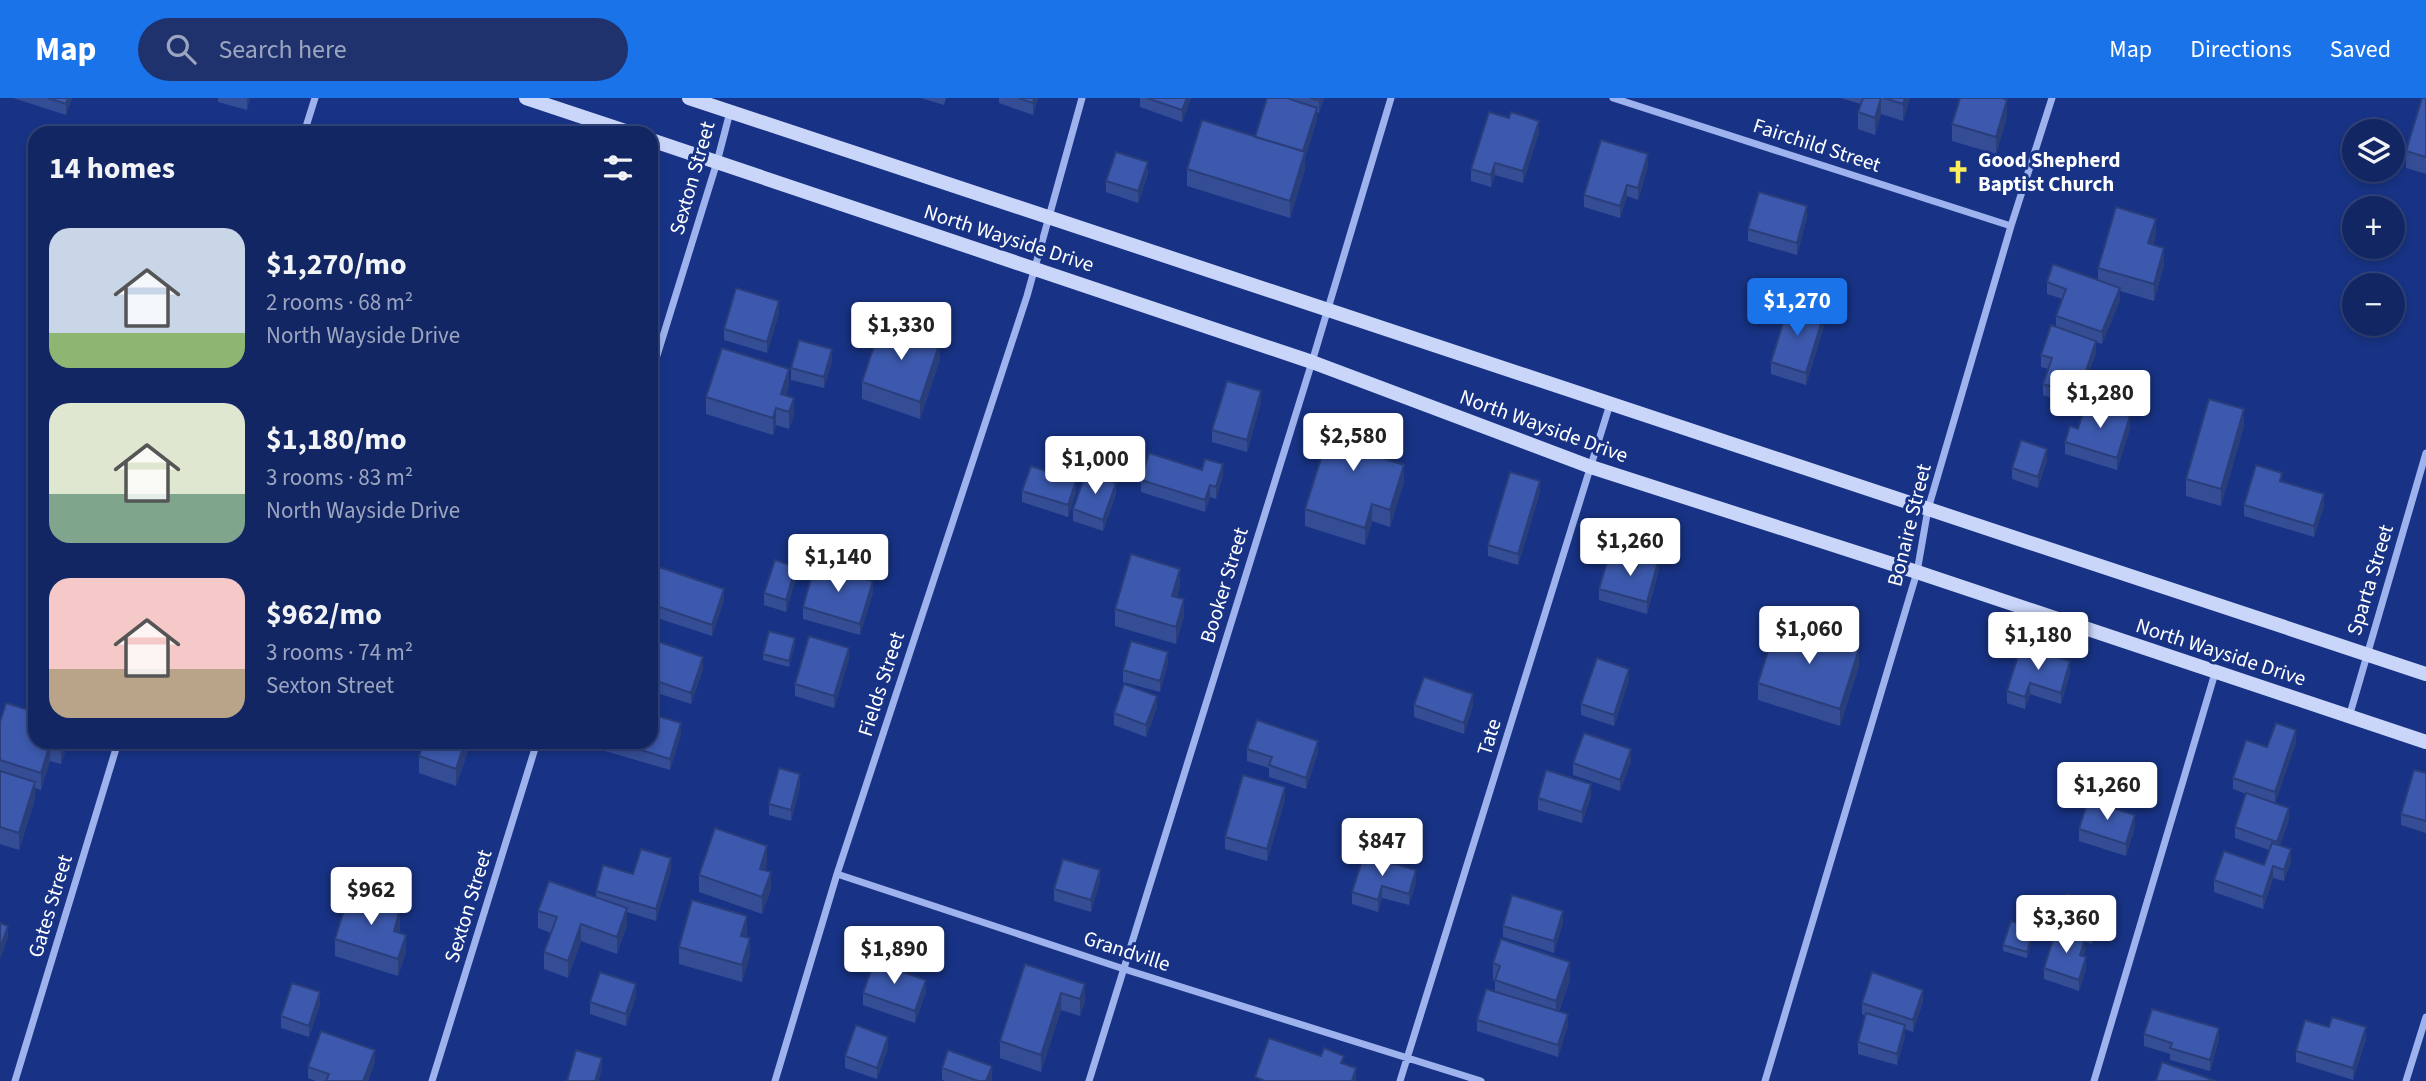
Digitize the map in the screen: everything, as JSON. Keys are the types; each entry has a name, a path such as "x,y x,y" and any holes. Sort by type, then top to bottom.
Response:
{"main road":[{"path":"526,98 610,126"},
{"name":"North Wayside Drive","path":"689,98 2426,674"},
{"name":"North Wayside Drive","path":"658,142 1312,362 1591,467 1917,572 2426,742"}],"street":[{"path":"306,126 315,98"},
{"name":"Fields Street","path":"775,1081 837,874 1035,267 1082,98"},
{"name":"Booker Street","path":"1088,1081 1312,362 1391,98"},
{"name":"Fairchild Street","path":"1613,98 2011,226"},
{"name":"Bonaire Street","path":"1765,1081 1917,572 1928,509 2011,226 2052,98"},
{"name":"Sexton Street","path":"658,352 730,112"},
{"name":"Tate","path":"1400,1081 1610,403"},
{"name":"Sparta Street","path":"2349,717 2426,453"},
{"path":"2094,1081 2215,673"},
{"name":"Gates Street","path":"15,1081 116,749"},
{"name":"Sexton Street","path":"432,1081 535,749"},
{"name":"Grandville","path":"837,874 1124,969 1481,1081"},
{"path":"2406,1081 2426,1017"}],"building":[{"path":"48,98 68,98 66,104"},
{"path":"1018,98 1034,98 1033,103"},
{"path":"1147,98 1187,98 1182,110"},
{"path":"1267,98 1287,98 1317,108 1303,151 1255,137"},
{"path":"1863,98 1881,98 1875,118 1858,112"},
{"path":"1884,98 1905,98 1903,104"},
{"path":"1960,98 2007,100 1996,137 1952,124"},
{"path":"2422,98 2426,98 2426,157 2406,151"},
{"path":"1489,112 1509,118 1511,112 1539,121 1523,171 1495,163 1491,175 1471,169"},
{"path":"1202,120 1305,152 1290,201 1187,169"},
{"path":"1601,140 1648,154 1638,188 1627,185 1620,206 1584,195"},
{"path":"1116,152 1148,162 1138,191 1106,181"},
{"path":"1759,192 1807,206 1797,243 1748,229"},
{"path":"2116,207 2156,219 2148,243 2164,248 2154,284 2098,268"},
{"path":"2053,264 2120,288 2102,332 2056,316 2066,289 2047,282"},
{"path":"736,288 779,301 767,342 724,329"},
{"path":"1789,303 1824,314 1806,373 1771,362"},
{"path":"882,322 940,342 920,402 862,382"},
{"path":"2051,325 2096,341 2078,395 2043,384 2052,358 2041,355"},
{"path":"799,340 832,349 824,377 791,368"},
{"path":"722,348 789,369 781,394 794,398 789,412 776,408 773,418 706,397"},
{"path":"1227,381 1261,391 1247,440 1212,430"},
{"path":"2209,399 2244,409 2221,489 2186,479"},
{"path":"2086,402 2130,416 2117,458 2065,442 2070,426 2078,429"},
{"path":"1335,414 1353,420 1355,414 1383,423 1373,455 1404,465 1390,510 1372,504 1365,528 1305,509"},
{"path":"2021,440 2047,449 2038,477 2012,468"},
{"path":"1149,453 1202,470 1205,459 1223,464 1216,487 1210,485 1205,500 1141,480"},
{"path":"2256,465 2282,473 2280,481 2324,494 2314,526 2244,505"},
{"path":"1031,466 1076,481 1068,505 1022,491"},
{"path":"1510,472 1540,481 1518,554 1488,545"},
{"path":"1086,473 1116,483 1103,520 1073,509"},
{"path":"1640,553 1659,558 1647,602 1599,589 1608,558 1637,567"},
{"path":"1131,554 1180,569 1172,596 1184,599 1176,627 1115,609"},
{"path":"775,560 796,567 786,600 764,593"},
{"path":"815,564 873,581 860,624 803,607"},
{"path":"659,567 724,589 712,625 658,606"},
{"path":"1777,623 1859,649 1840,709 1758,683"},
{"path":"769,631 795,638 789,661 763,654"},
{"path":"809,636 849,648 834,696 795,684"},
{"path":"658,641 703,657 691,693 658,681"},
{"path":"1131,641 1168,652 1160,681 1123,670"},
{"path":"2021,646 2070,661 2061,693 2030,683 2025,697 2007,691"},
{"path":"1597,658 1629,669 1614,715 1581,704"},
{"path":"1424,677 1473,694 1464,723 1414,705"},
{"path":"1124,684 1157,696 1146,725 1114,713"},
{"path":"6,703 28,710 28,749 48,749 41,773 0,760 0,722"},
{"path":"658,716 681,723 670,759 638,749 658,749"},
{"path":"1257,720 1318,741 1306,778 1269,765 1272,757 1247,749"},
{"path":"2276,723 2296,730 2275,792 2233,778 2246,740 2267,747"},
{"path":"1584,733 1631,749 1620,780 1573,763"},
{"path":"422,749 463,749 456,769 419,756"},
{"path":"779,768 800,774 791,810 769,804"},
{"path":"1546,770 1591,784 1582,812 1538,798"},
{"path":"2414,770 2426,773 2426,821 2401,814"},
{"path":"0,771 35,782 19,833 0,827"},
{"path":"1243,775 1285,787 1267,849 1225,837"},
{"path":"2246,793 2289,808 2277,842 2235,827"},
{"path":"2088,800 2135,815 2126,844 2079,829"},
{"path":"715,828 767,846 760,869 771,872 762,897 699,875"},
{"path":"2272,843 2291,849 2284,870 2273,866 2263,897 2214,880 2224,851 2264,865"},
{"path":"641,849 671,858 656,909 596,891 603,865 633,874"},
{"path":"1364,855 1416,870 1409,894 1382,886 1378,900 1352,892"},
{"path":"1063,859 1100,870 1091,900 1054,889"},
{"path":"549,881 627,908 617,937 581,924 568,961 544,952 557,917 538,911"},
{"path":"349,894 400,909 394,931 406,935 398,959 335,939"},
{"path":"2067,894 2101,904 2092,932 2059,922"},
{"path":"1512,895 1563,911 1554,941 1503,926"},
{"path":"692,900 747,916 741,936 750,938 742,965 679,947"},
{"path":"2011,921 2034,928 2027,952 2003,945"},
{"path":"0,923 8,926 0,949"},
{"path":"2056,930 2085,939 2080,955 2086,957 2079,980 2044,968"},
{"path":"1501,939 1570,962 1556,1001 1495,980 1500,966 1493,963"},
{"path":"874,962 926,980 915,1011 863,993"},
{"path":"1025,964 1085,984 1080,999 1061,993 1041,1055 1000,1041"},
{"path":"600,972 636,984 626,1014 590,1002"},
{"path":"1872,972 1923,990 1913,1020 1862,1003"},
{"path":"292,983 320,992 309,1026 281,1016"},
{"path":"1486,989 1568,1014 1558,1045 1477,1020"},
{"path":"2152,1009 2219,1028 2210,1060 2170,1048 2172,1043 2144,1034"},
{"path":"1866,1013 1905,1025 1897,1054 1858,1042"},
{"path":"2332,1017 2366,1027 2353,1068 2296,1051 2305,1020 2329,1027"},
{"path":"856,1025 888,1037 877,1068 845,1056"},
{"path":"321,1031 375,1050 363,1081 326,1081 329,1074 308,1067"},
{"path":"1269,1038 1321,1056 1324,1048 1344,1056 1341,1063 1356,1068 1352,1081 1265,1081 1255,1077"},
{"path":"576,1050 602,1058 595,1081 567,1081"},
{"path":"948,1050 992,1066 986,1081 978,1081 942,1068"},
{"path":"2162,1062 2216,1081 2156,1081"}],"place":[{"name":"Good Shepherd Baptist Church","path":"1958,172"}]}
